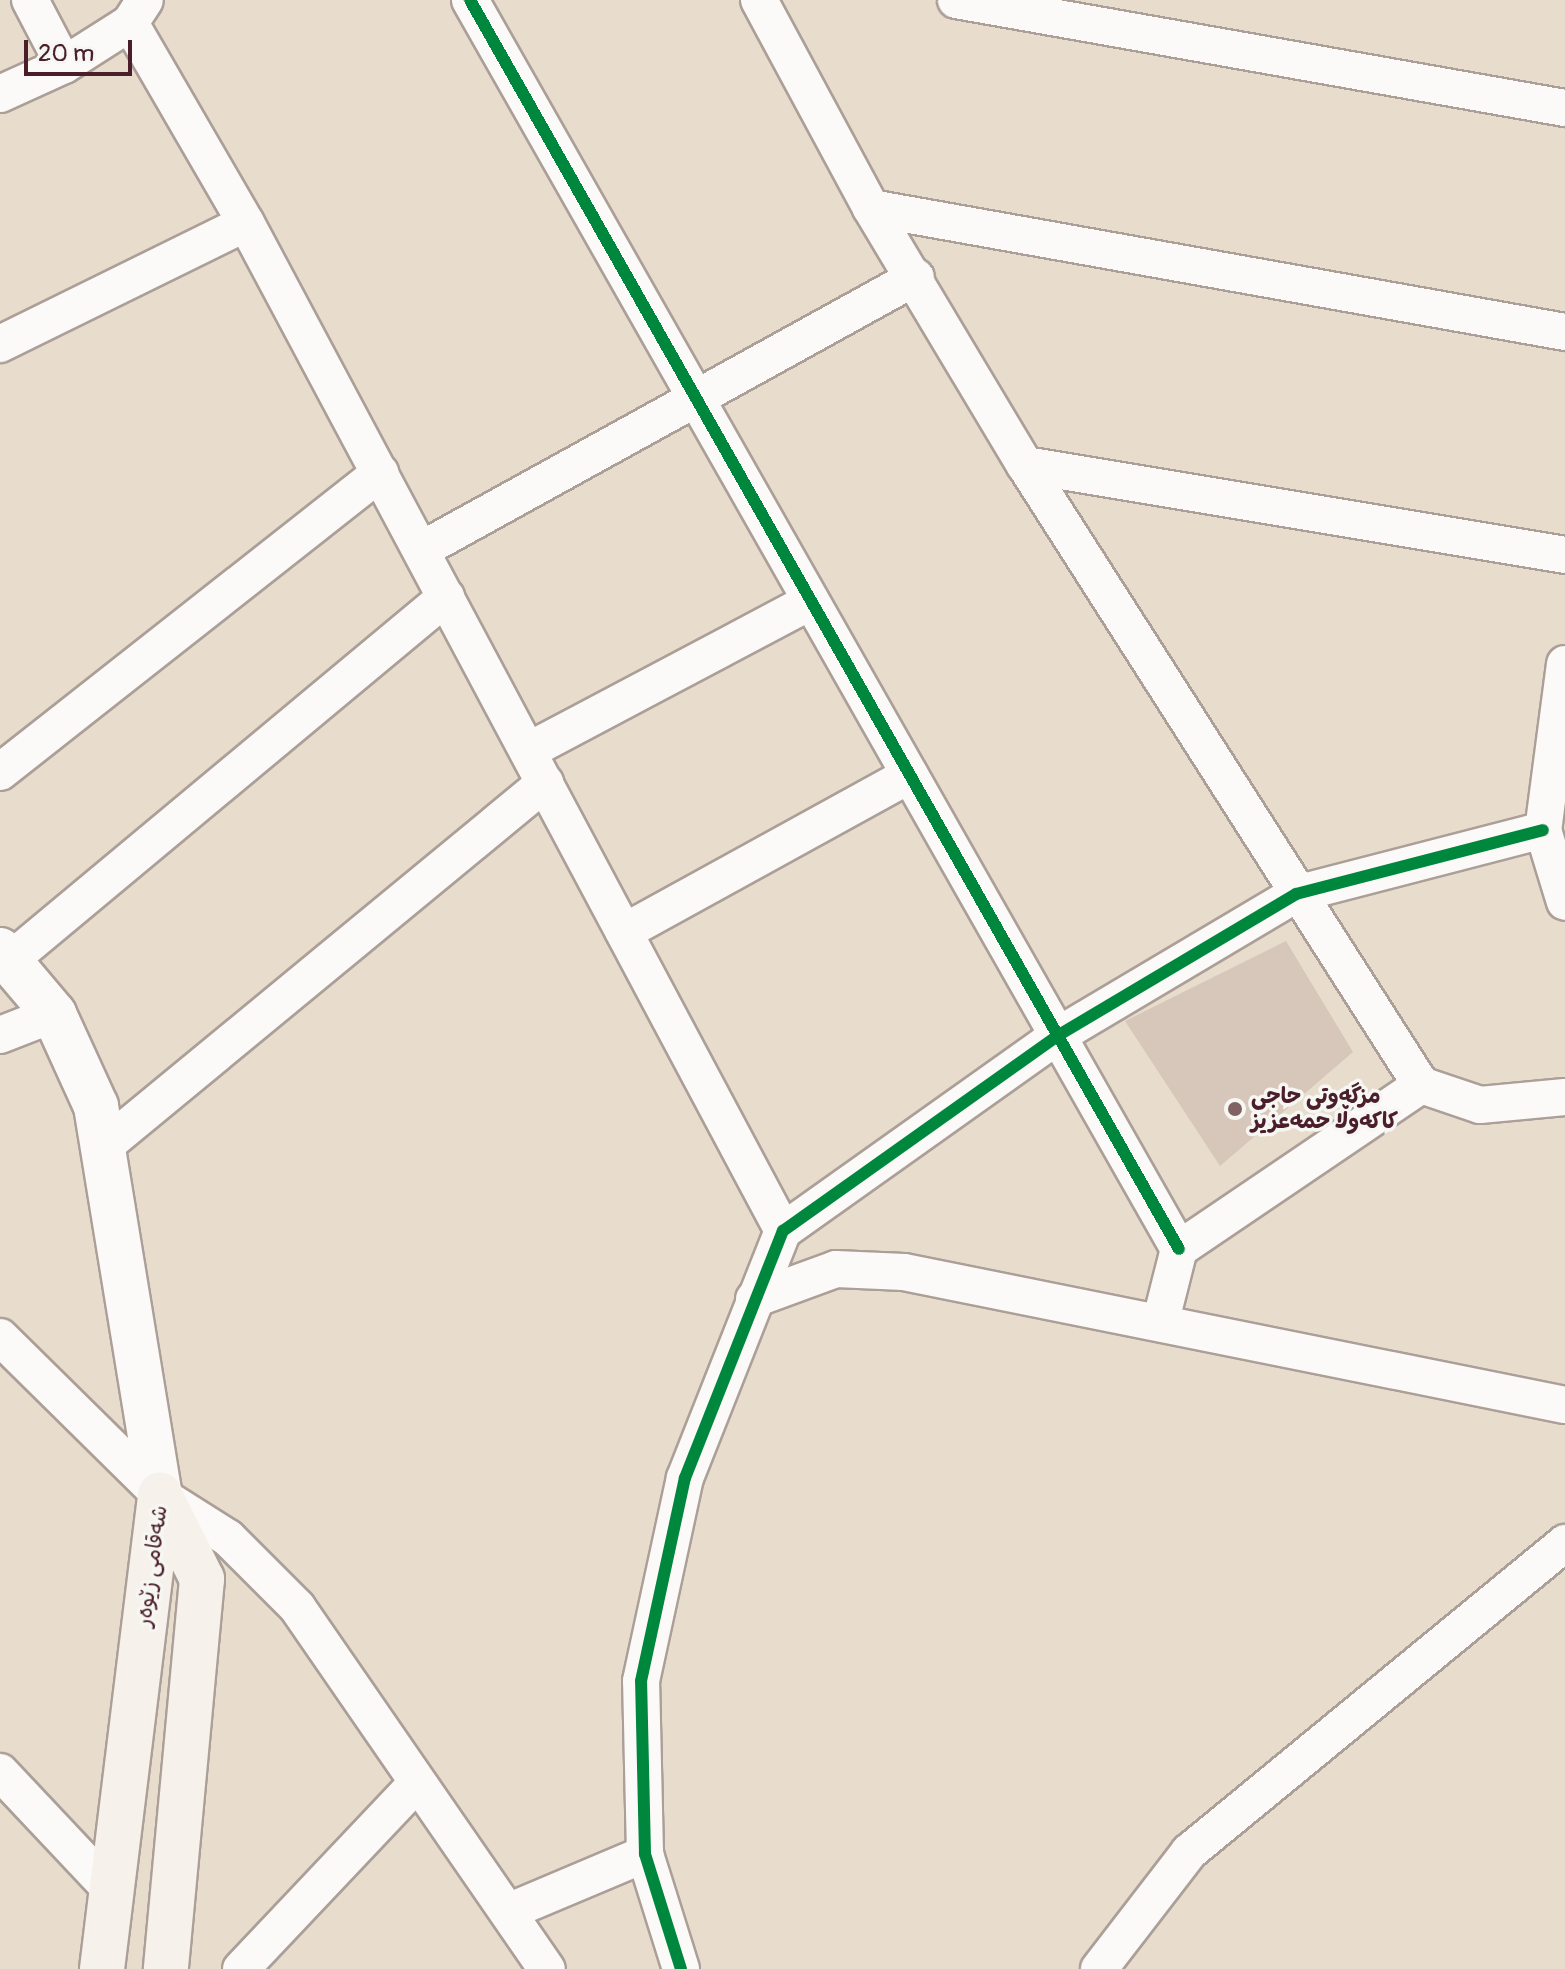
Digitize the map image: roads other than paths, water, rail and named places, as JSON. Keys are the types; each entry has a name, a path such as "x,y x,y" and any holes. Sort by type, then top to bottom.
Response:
{"main road":[{"name":"شەقامی زێوەر","path":"102,1969 160,1495"},
{"name":"شەقامی زێوەر","path":"160,1495 202,1579 166,1969"}],"street":[{"path":"30,0 64,65"},
{"path":"470,0 1179,1249"},
{"path":"759,0 871,208 916,277 1025,465 1296,894 1421,1085 1480,1105 1565,1097"},
{"path":"956,0 1565,108"},
{"path":"0,94 64,65 137,12 246,223 783,1231"},
{"path":"871,208 1565,332"},
{"path":"0,344 246,223"},
{"path":"421,550 698,401 916,277"},
{"path":"1025,465 1565,555"},
{"path":"0,772 380,473"},
{"path":"160,1495 107,1144 54,1014 5,955 446,597"},
{"path":"528,751 811,601"},
{"path":"1565,664 1543,830 1565,902"},
{"path":"624,932 910,775"},
{"path":"107,1144 545,783"},
{"path":"681,1969 645,1854 641,1681 657,1595 685,1478 783,1231 1057,1036 1296,894 1543,830"},
{"path":"0,1035 54,1014"},
{"path":"1161,1320 1179,1249 1421,1085"},
{"path":"754,1299 795,1278 849,1269 904,1272 1161,1320 1565,1405"},
{"path":"0,1337 160,1495 228,1538 297,1607 417,1783 510,1911 547,1969"},
{"path":"1099,1969 1189,1852 1565,1543"},
{"path":"0,1772 112,1891"},
{"path":"241,1969 417,1783"},
{"path":"510,1911 645,1854"}],"place":[{"name":"مزگەوتی حاجی کاکەوڵا حمەعزیز","path":"1235,1109"}]}
